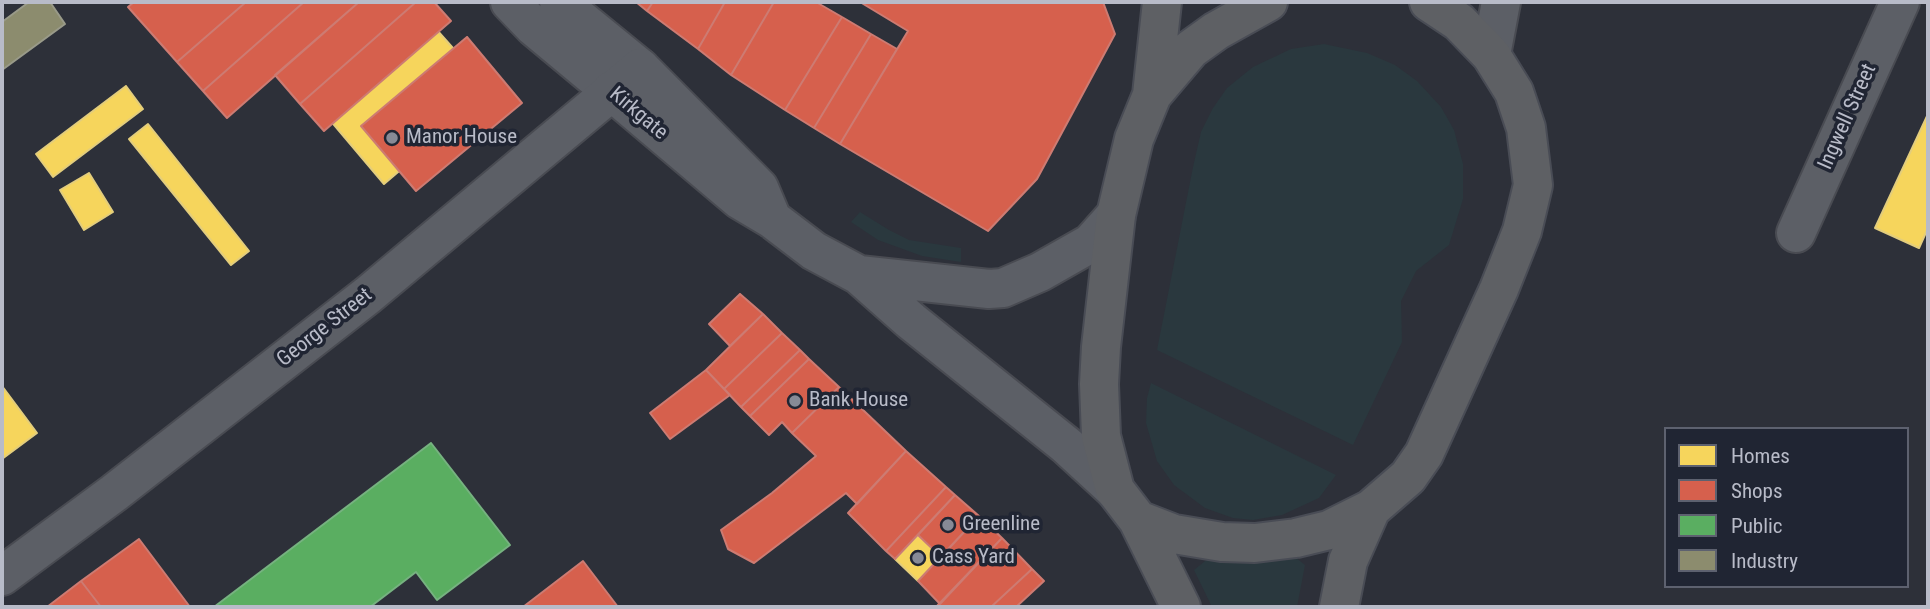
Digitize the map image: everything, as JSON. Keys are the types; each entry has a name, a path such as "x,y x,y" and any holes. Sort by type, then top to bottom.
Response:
{"highway":[{"path":"1162,2 1152,95 1134,139 1115,215 1099,384 1101,436 1115,490 1138,520 1181,607"},
{"path":"1152,95 1191,49 1216,31 1268,2"},
{"path":"1138,520 1174,534 1222,542 1255,543 1296,538 1329,530 1371,509 1408,477 1424,454 1499,289 1522,230 1533,185 1525,128 1514,92 1491,55 1459,22 1429,2"},
{"path":"1339,607 1348,561 1371,509"}],"street":[{"name":"Kirkgate","path":"510,2 534,27 626,80"},
{"name":"Kirkgate","path":"559,2 626,80 740,200 772,219 814,251 859,275 911,321 1066,445 1115,490"},
{"path":"1491,55 1501,2"},
{"name":"Ingwell Street","path":"1796,233 1900,2"},
{"name":"George Street","path":"2,576 114,493 368,295 626,80"},
{"name":"Kirkgate","path":"859,275 989,289 1003,288 1040,272 1091,243 1115,215"}],"shaded area":[{"path":"1324,44 1367,53 1395,65 1417,81 1441,107 1454,130 1463,164 1463,199 1449,245 1416,271 1401,301 1402,342 1353,445 1157,350 1201,132 1213,108 1227,88 1253,67 1291,49"},
{"path":"860,212 909,240 961,248 961,262 922,256 878,240 851,222"},
{"path":"1151,383 1336,475 1319,498 1282,515 1253,520 1233,518 1205,508 1174,485 1157,461 1146,423 1147,398"},
{"path":"1210,557 1251,563 1295,557 1305,565 1297,607 1212,607 1194,570"}],"building: Homes":[{"name":"Manor House","path":"388,2 412,2 492,92 384,184 297,81"},
{"path":"126,86 143,109 53,177 36,154"},
{"path":"1928,114 1928,228 1919,248 1875,228"},
{"path":"148,124 249,251 231,265 129,139"},
{"path":"89,173 113,212 84,230 60,190"},
{"path":"2,386 37,433 2,459"},
{"name":"Cass Yard","path":"918,535 941,557 918,581 895,559"}],"building: Shops":[{"path":"134,2 246,2 177,62 128,7"},
{"path":"246,2 304,2 203,91 177,62"},
{"path":"304,2 359,2 227,118 203,91"},
{"path":"359,2 416,2 300,104 275,75"},
{"path":"416,2 434,2 451,21 324,131 300,104"},
{"path":"636,2 653,2 647,11"},
{"path":"653,2 725,2 698,49 647,11"},
{"path":"725,2 774,2 731,75 698,49"},
{"path":"774,2 816,2 842,17 785,110 731,75"},
{"path":"860,2 1103,2 1115,34 1037,179 988,231 840,144 908,31"},
{"path":"842,17 871,34 814,128 785,110"},
{"path":"871,34 897,49 840,144 814,128"},
{"path":"467,37 522,103 416,191 361,126"},
{"path":"740,294 763,314 730,346 709,324"},
{"path":"763,314 782,333 724,389 706,370"},
{"path":"782,333 800,350 741,407 724,389"},
{"path":"800,350 809,359 750,416 741,407"},
{"name":"Bank House","path":"809,359 839,387 792,433 782,422 769,435 750,416"},
{"path":"706,370 730,395 670,439 650,413"},
{"path":"839,387 906,451 857,504 846,493 754,563 728,549 721,530 772,493 816,456 792,433"},
{"path":"906,451 946,487 886,551 848,513"},
{"path":"946,487 955,495 895,559 886,551"},
{"name":"Greenline","path":"955,495 979,516 941,557 918,535"},
{"path":"979,516 1002,538 940,604 918,581"},
{"path":"1002,538 1032,569 991,607 936,607"},
{"path":"139,539 190,607 101,607 81,581"},
{"path":"583,561 618,607 523,607"},
{"path":"1032,569 1044,581 1016,607 991,607"},
{"path":"81,581 101,607 47,607"}],"building: Public":[{"path":"431,443 510,545 437,600 416,572 370,607 214,607"}],"building: Industry":[{"path":"29,2 50,2 65,24 2,70 2,22"}],"place":[{"name":"Manor House","path":"392,138"},
{"name":"Bank House","path":"795,401"},
{"name":"Greenline","path":"948,525"},
{"name":"Cass Yard","path":"918,558"}]}
